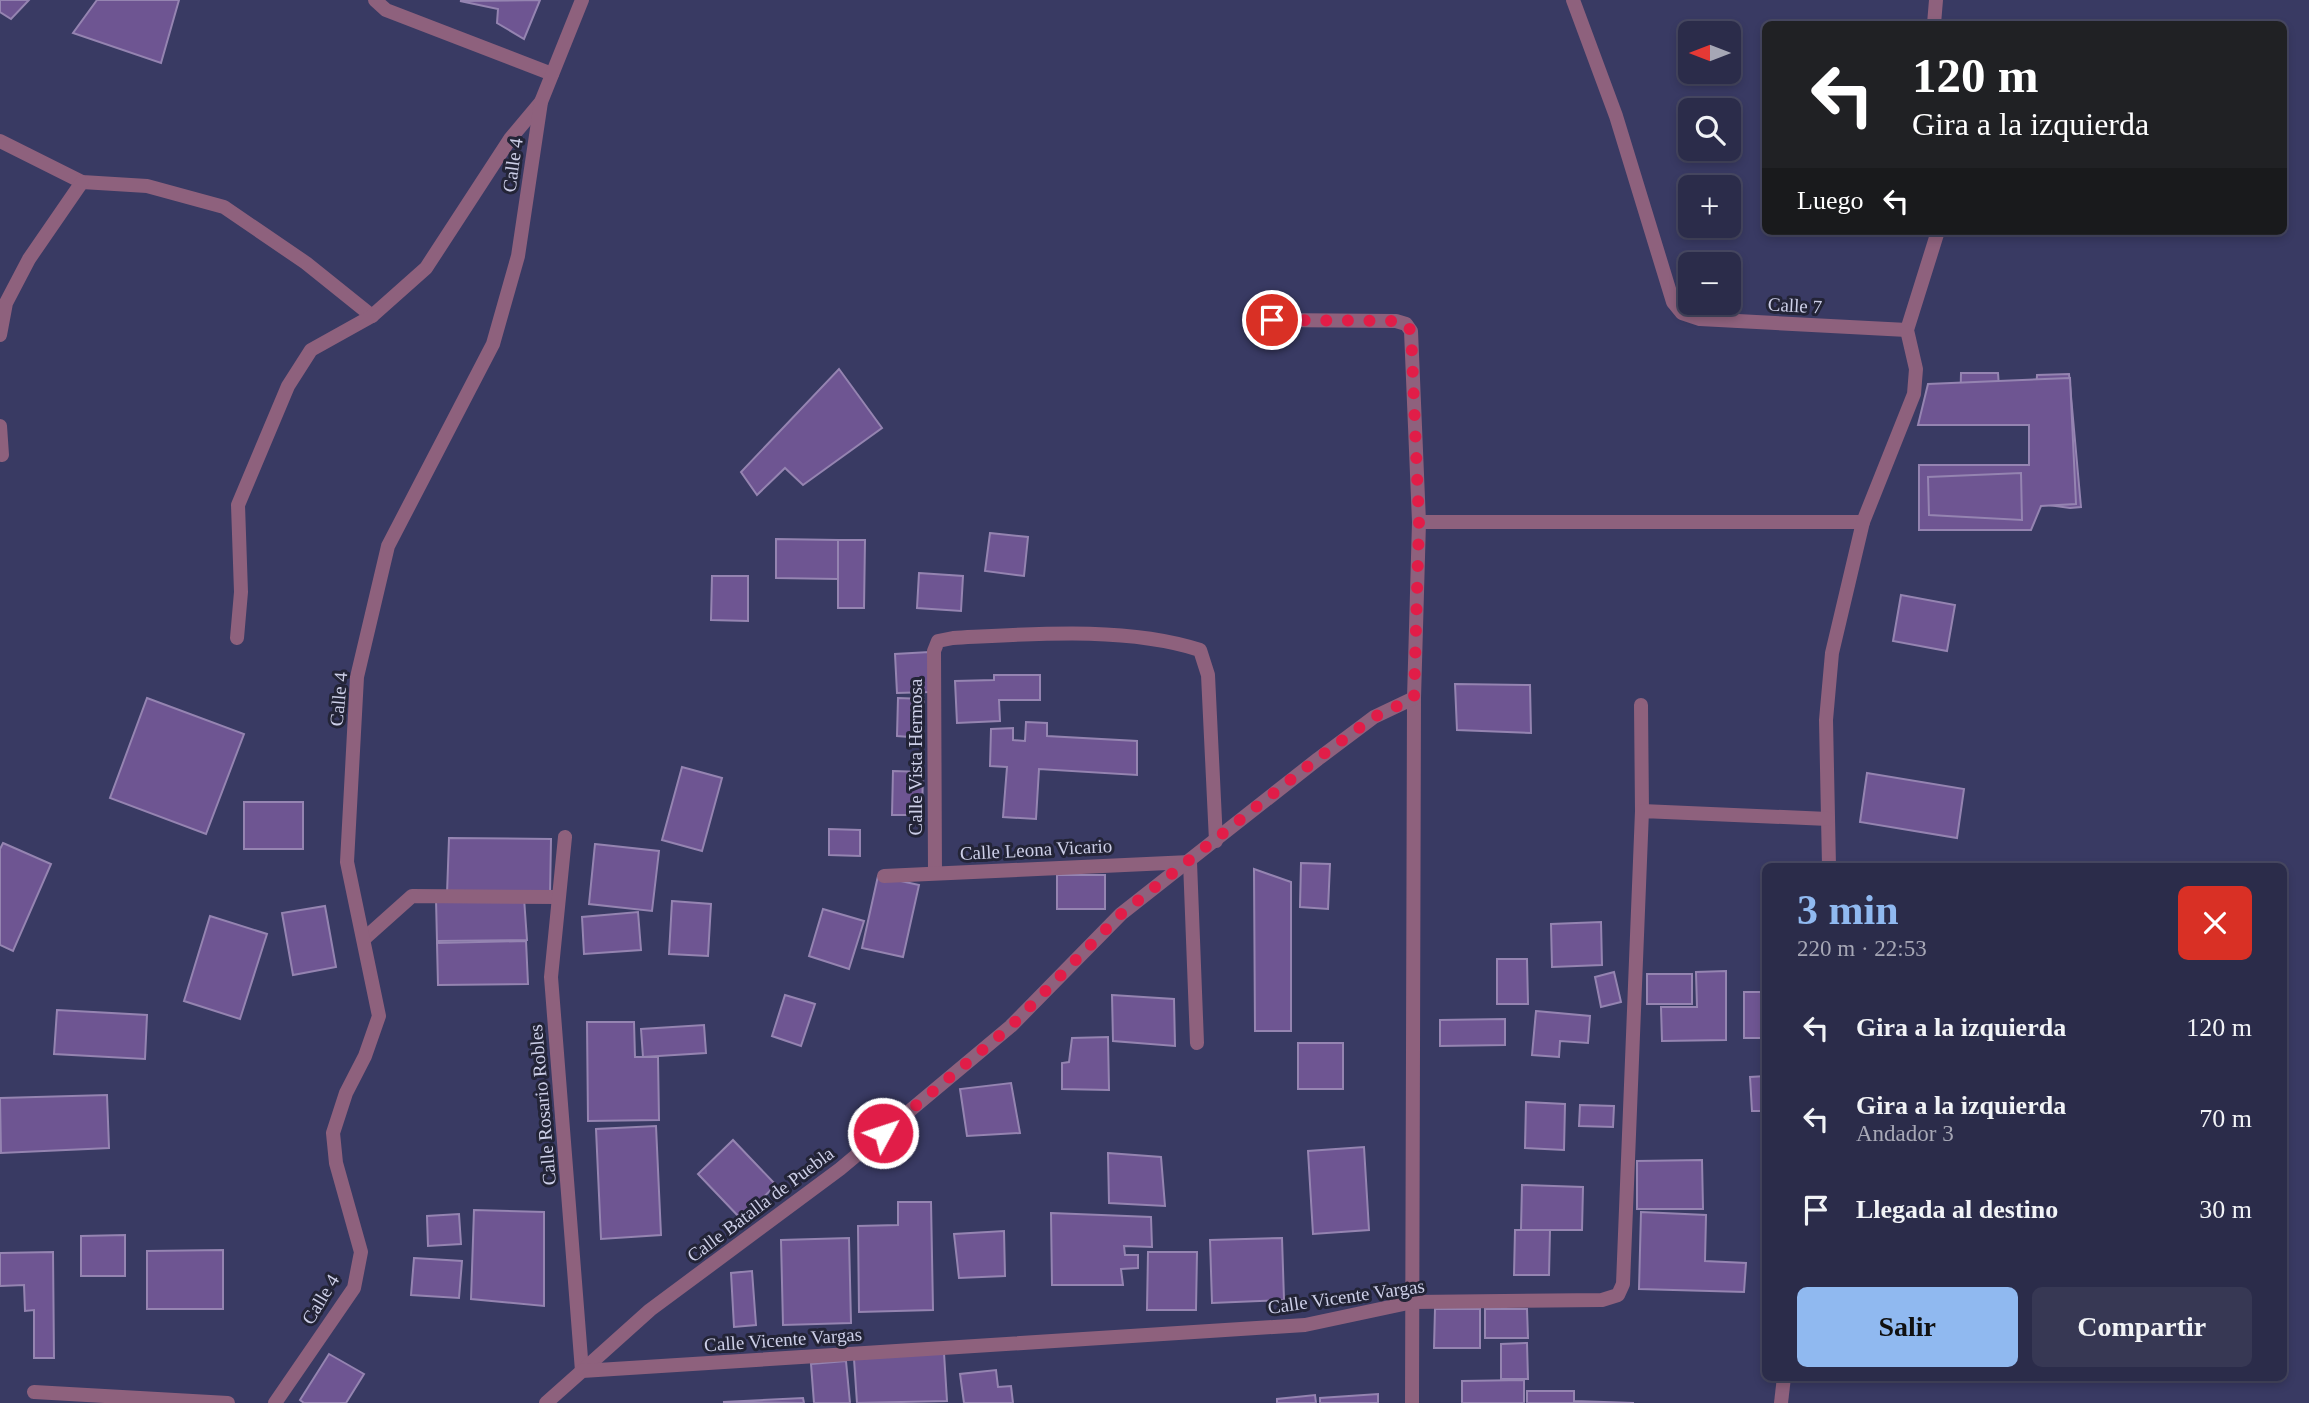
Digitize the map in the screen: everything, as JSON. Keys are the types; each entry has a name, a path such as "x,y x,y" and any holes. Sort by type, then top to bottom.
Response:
{"street":[{"path":"375,0 386,10 552,74"},
{"name":"Calle 4","path":"275,1403 354,1288 360,1252 336,1163 333,1133 346,1093 365,1056 379,1016 348,862 357,677 388,546 494,344 518,256 541,102 582,0"},
{"name":"Calle 7","path":"1573,0 1616,116 1673,302 1682,313 1700,319 1907,330"},
{"path":"1934,21 1936,0"},
{"path":"237,638 241,592 238,505 288,386 311,350 372,316 426,268 510,139 541,102"},
{"path":"0,141 82,181 147,186 224,207 306,263 372,316"},
{"path":"0,335 6,303 29,259 82,181"},
{"path":"1829,863 1826,720 1832,653 1863,522 1914,394 1916,369 1907,330 1937,235"},
{"path":"1272,320 1396,321 1406,324 1411,331 1419,522 1414,698 1412,1403"},
{"path":"0,426 2,455"},
{"path":"1419,522 1863,522"},
{"name":"Calle Vista Hermosa","path":"935,873 934,652 938,641 1059,633 1176,642 1200,650 1208,675 1216,841"},
{"name":"Calle Batalla de Puebla","path":"582,1371 650,1310 840,1169 1011,1026 1121,914 1363,726 1414,698"},
{"path":"1641,705 1642,811 1828,820"},
{"name":"Calle Vicente Vargas","path":"582,1371 1305,1325 1413,1302 1602,1300 1618,1296 1623,1284 1642,811"},
{"name":"Calle Rosario Robles","path":"565,837 551,977 582,1371"},
{"path":"1190,862 1197,1042"},
{"name":"Calle Leona Vicario","path":"884,876 1190,862"},
{"path":"365,938 412,896 558,897"},
{"path":"546,1403 582,1371"},
{"path":"1782,1403 1784,1381"},
{"path":"34,1392 228,1403"}],"building":[{"path":"0,0 29,0 11,19 0,12"},
{"path":"97,0 179,0 161,63 73,33"},
{"path":"540,0 524,39 497,23 498,9 460,1"},
{"path":"839,369 882,428 803,485 785,468 757,495 741,472"},
{"path":"1961,373 1998,373 2001,417 1960,415"},
{"path":"2069,374 2081,507 2070,508 2033,503 2034,434 2050,434 2049,412 2035,410 2037,375"},
{"path":"2070,378 2076,504 2041,506 2031,530 1919,530 1919,465 2029,465 2029,425 1918,425 1928,384"},
{"path":"2021,473 2022,520 1929,515 1928,477"},
{"path":"990,533 1028,537 1024,576 985,571"},
{"path":"776,539 838,540 838,579 776,578"},
{"path":"838,540 865,540 864,608 838,608"},
{"path":"919,573 963,576 961,611 917,608"},
{"path":"712,576 748,576 748,621 711,620"},
{"path":"1901,595 1955,605 1947,651 1893,641"},
{"path":"929,652 931,692 897,693 895,654"},
{"path":"994,675 1040,675 1040,700 999,700 1000,721 957,723 955,681 994,680"},
{"path":"1455,684 1530,685 1531,733 1457,730"},
{"path":"147,698 244,734 206,834 110,798"},
{"path":"898,698 924,699 923,738 897,736"},
{"path":"1026,722 1047,723 1047,736 1137,741 1137,775 1039,769 1036,819 1003,817 1007,767 990,766 991,729 1013,728 1013,740 1025,741"},
{"path":"682,767 722,778 702,851 662,840"},
{"path":"893,771 923,772 922,815 892,815"},
{"path":"1867,773 1964,789 1957,838 1860,822"},
{"path":"244,802 303,802 303,849 244,849"},
{"path":"829,829 860,830 860,856 829,855"},
{"path":"449,838 551,839 550,895 447,894"},
{"path":"3,843 51,864 13,951 0,945 0,849"},
{"path":"595,844 659,851 652,911 589,904"},
{"path":"1301,863 1330,864 1328,909 1300,907"},
{"path":"1254,869 1291,882 1291,1031 1255,1031"},
{"path":"1057,875 1105,875 1105,909 1057,909"},
{"path":"878,876 919,885 903,957 862,948"},
{"path":"524,898 527,940 437,941 436,899"},
{"path":"672,901 711,904 708,956 669,954"},
{"path":"325,906 336,967 293,975 282,913"},
{"path":"823,909 864,921 849,969 809,956"},
{"path":"638,912 641,950 584,954 582,917"},
{"path":"210,916 267,934 240,1019 184,1001"},
{"path":"1601,922 1602,965 1552,967 1551,924"},
{"path":"526,941 528,984 438,985 437,943"},
{"path":"1497,959 1527,959 1528,1004 1497,1004"},
{"path":"1726,971 1726,1040 1662,1041 1661,1007 1697,1007 1696,972"},
{"path":"1614,972 1621,1002 1601,1007 1595,977"},
{"path":"1647,974 1692,974 1692,1004 1647,1004"},
{"path":"1744,992 1762,992 1762,1038 1744,1038"},
{"path":"785,995 815,1004 801,1046 772,1036"},
{"path":"1112,995 1174,999 1175,1046 1113,1041"},
{"path":"57,1010 147,1015 145,1059 54,1054"},
{"path":"1536,1011 1590,1016 1588,1043 1560,1041 1559,1057 1532,1055"},
{"path":"1505,1019 1505,1045 1440,1046 1440,1020"},
{"path":"587,1022 634,1022 635,1057 658,1057 659,1120 588,1121"},
{"path":"704,1025 706,1053 643,1057 641,1029"},
{"path":"1108,1037 1109,1090 1062,1089 1062,1063 1069,1062 1072,1038"},
{"path":"1298,1043 1343,1043 1343,1089 1298,1089"},
{"path":"1762,1076 1762,1111 1752,1111 1750,1077"},
{"path":"1011,1083 1020,1133 967,1136 960,1089"},
{"path":"107,1095 109,1148 1,1153 0,1098"},
{"path":"1526,1102 1565,1104 1564,1150 1525,1148"},
{"path":"1580,1105 1614,1106 1613,1127 1579,1126"},
{"path":"656,1126 661,1235 601,1239 596,1129"},
{"path":"733,1140 776,1185 741,1219 698,1174"},
{"path":"1364,1147 1369,1230 1313,1234 1308,1151"},
{"path":"1108,1153 1161,1157 1165,1206 1109,1203"},
{"path":"1702,1160 1703,1209 1637,1209 1637,1161"},
{"path":"1522,1185 1583,1187 1582,1230 1521,1230"},
{"path":"898,1202 931,1202 933,1310 859,1312 858,1226 898,1225"},
{"path":"474,1210 544,1212 544,1306 471,1299"},
{"path":"1641,1212 1706,1215 1705,1261 1746,1263 1744,1292 1639,1289"},
{"path":"1051,1213 1151,1217 1152,1247 1124,1246 1125,1255 1138,1255 1138,1268 1121,1269 1123,1285 1052,1285"},
{"path":"459,1214 461,1244 428,1246 427,1216"},
{"path":"1515,1230 1550,1230 1549,1275 1514,1275"},
{"path":"1004,1231 1005,1276 959,1278 954,1234"},
{"path":"125,1235 125,1276 81,1276 81,1236"},
{"path":"849,1238 851,1323 783,1325 781,1240"},
{"path":"1282,1238 1284,1300 1212,1303 1210,1240"},
{"path":"223,1250 223,1309 147,1309 147,1251"},
{"path":"53,1252 54,1358 34,1358 34,1310 25,1311 24,1285 0,1286 0,1253"},
{"path":"1148,1252 1197,1252 1196,1310 1147,1310"},
{"path":"414,1258 462,1261 459,1298 411,1295"},
{"path":"752,1271 756,1325 734,1327 731,1273"},
{"path":"1435,1309 1480,1309 1480,1348 1434,1348"},
{"path":"1485,1309 1527,1309 1528,1338 1485,1338"},
{"path":"1527,1343 1528,1379 1501,1379 1501,1344"},
{"path":"944,1353 947,1401 857,1403 854,1359"},
{"path":"329,1354 364,1374 346,1403 304,1403 300,1400"},
{"path":"846,1361 850,1403 814,1403 811,1364"},
{"path":"996,1370 998,1387 1011,1386 1013,1403 964,1403 960,1374"},
{"path":"1524,1380 1524,1403 1462,1403 1462,1381"},
{"path":"1527,1391 1574,1391 1574,1401 1634,1403 1527,1403"},
{"path":"1378,1394 1378,1403 1320,1403 1320,1398"},
{"path":"1315,1395 1316,1403 1277,1403 1277,1399"},
{"path":"803,1398 804,1403 723,1402"}],"route":[{"path":"883,1133 1011,1026 1121,914 1203,852 1318,758 1374,717 1414,698 1419,522 1411,331 1406,324 1396,321 1272,320"}]}
